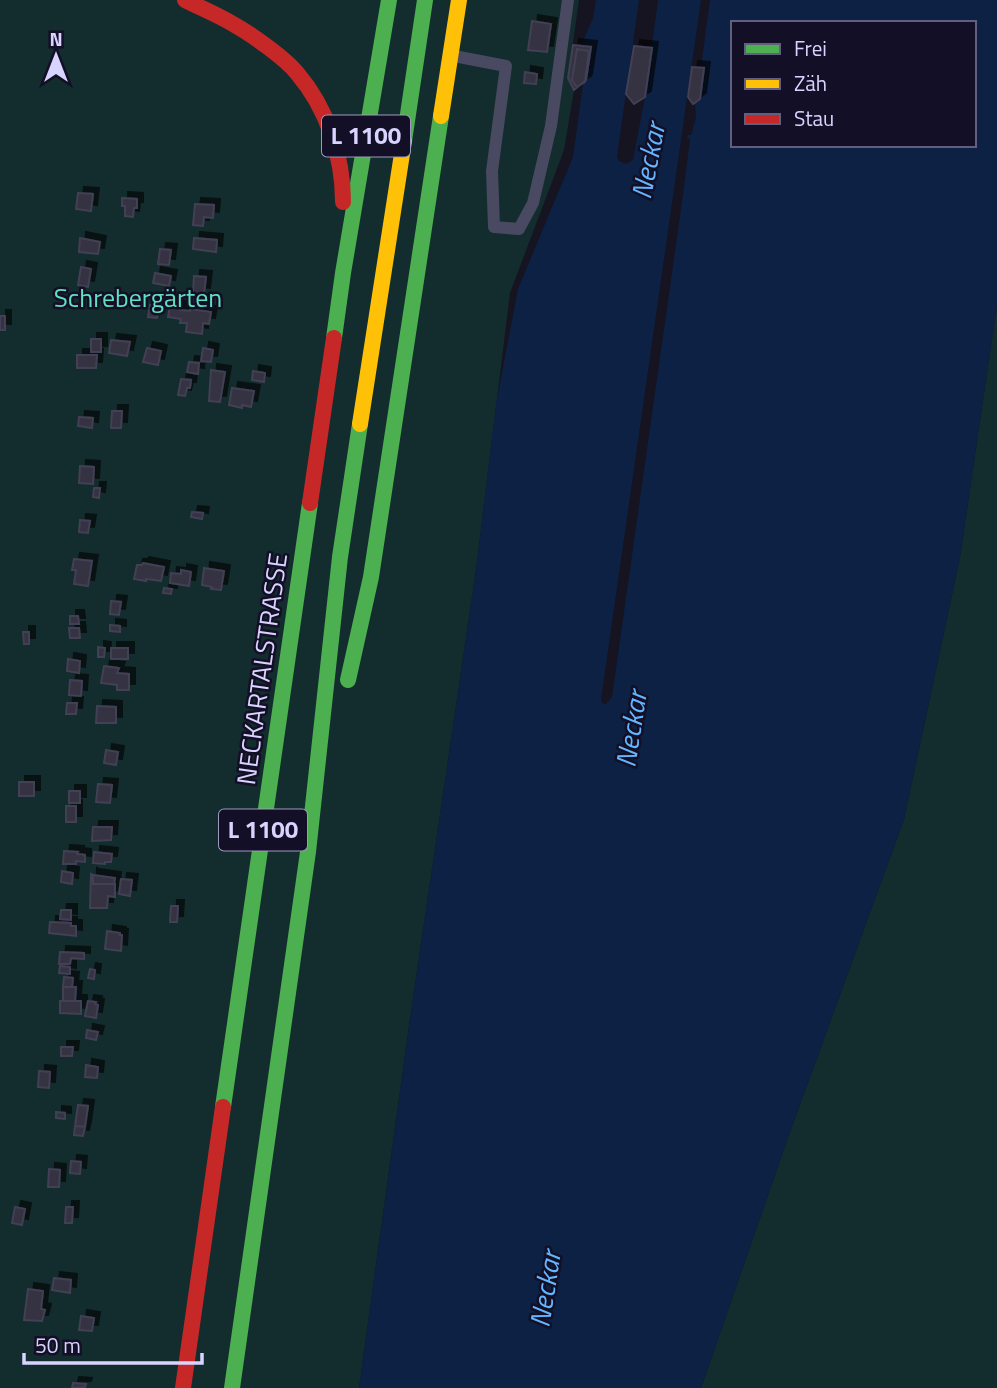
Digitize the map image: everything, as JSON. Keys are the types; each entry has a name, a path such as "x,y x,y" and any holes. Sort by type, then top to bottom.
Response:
{"main road":[{"path":"185,0 234,24 266,46 296,71 321,106 336,148 343,186 343,273"},
{"name":"NECKARTALSTRASSE","path":"183,1388 343,273 389,0"},
{"name":"L 1100","path":"232,1388 308,852 340,557 425,0"},
{"path":"346,692 370,577 459,0"},
{"path":"308,852 337,731"}],"lane":[{"path":"450,55 506,66 492,171 494,227 519,229 533,203 551,125 568,0"}],"green space":[{"name":"Schrebergärten","path":"0,0 579,0 568,78 574,90 564,150 510,293 476,570 359,1388 0,1388"},
{"path":"997,305 997,1388 701,1388 786,1143 904,819 960,557"}],"water":[{"name":"Neckar","path":"596,0 639,0 617,157 626,164 633,160 645,97 658,0 701,0 602,703 606,704 612,697 683,195 690,139 687,138 691,135 696,118 695,102 700,99 704,68 701,67 710,0 997,0 997,305 960,557 904,819 786,1143 701,1388 359,1388 476,570 496,404 518,289 573,157 591,48 581,46 593,18"}],"building":[{"path":"532,21 551,24 547,52 528,50"},
{"path":"573,45 591,47 586,80 574,90 568,78"},
{"path":"634,46 652,48 645,97 634,104 626,94"},
{"path":"577,49 589,51 585,82 577,87 572,80"},
{"path":"692,67 704,68 700,99 693,104 688,97"},
{"path":"525,72 537,74 536,84 524,83"},
{"path":"78,193 93,194 91,211 76,209"},
{"path":"122,198 137,199 133,217 125,216"},
{"path":"195,204 214,205 213,218 204,217 203,226 193,225"},
{"path":"80,238 100,242 98,254 79,252"},
{"path":"194,238 217,240 216,252 193,249"},
{"path":"160,249 171,250 169,265 158,264"},
{"path":"81,267 91,269 88,287 78,285"},
{"path":"155,273 171,276 169,286 153,283"},
{"path":"194,276 206,277 204,294 193,293"},
{"path":"150,305 159,307 157,318 148,317"},
{"path":"170,306 180,307 180,310 211,312 209,324 203,323 202,334 186,332 187,323 180,323 181,319 168,317"},
{"path":"0,316 5,316 5,330 0,330"},
{"path":"91,339 101,339 101,352 91,352"},
{"path":"111,340 130,342 127,356 109,353"},
{"path":"147,348 161,351 158,365 143,362"},
{"path":"203,348 213,350 211,362 201,361"},
{"path":"77,355 97,355 96,368 77,368"},
{"path":"189,362 199,363 198,374 187,372"},
{"path":"211,370 225,372 220,402 209,401"},
{"path":"253,371 265,373 264,382 252,380"},
{"path":"181,379 191,380 185,396 178,395"},
{"path":"232,388 254,391 251,407 229,405"},
{"path":"112,411 122,411 121,428 111,428"},
{"path":"79,417 93,418 92,428 78,426"},
{"path":"80,466 94,467 93,484 79,483"},
{"path":"94,488 100,488 99,498 93,497"},
{"path":"192,512 203,513 202,519 191,517"},
{"path":"80,520 90,521 88,533 79,532"},
{"path":"74,559 92,561 88,586 74,584"},
{"path":"143,563 164,567 161,581 134,579 137,565"},
{"path":"204,568 224,571 221,590 202,585"},
{"path":"181,570 191,572 189,586 170,583 171,573 181,574"},
{"path":"164,588 172,589 171,594 163,593"},
{"path":"111,601 121,602 119,615 110,614"},
{"path":"70,616 78,616 79,624 70,624"},
{"path":"110,625 120,626 120,632 110,631"},
{"path":"69,628 79,628 80,638 70,638"},
{"path":"23,632 29,632 29,644 24,644"},
{"path":"98,647 105,648 104,657 98,657"},
{"path":"111,648 128,648 128,659 111,659"},
{"path":"68,659 80,661 79,673 67,671"},
{"path":"104,666 119,668 117,673 129,674 129,690 117,690 117,685 101,683"},
{"path":"70,680 82,681 81,696 69,695"},
{"path":"67,703 77,703 76,714 66,714"},
{"path":"97,706 116,707 116,723 96,723"},
{"path":"106,750 118,752 116,765 104,763"},
{"path":"19,782 34,782 34,796 19,796"},
{"path":"98,784 112,785 110,803 96,802"},
{"path":"69,791 80,791 80,803 69,803"},
{"path":"66,806 76,806 76,822 66,822"},
{"path":"93,827 112,827 111,840 92,841"},
{"path":"64,851 85,855 85,862 63,864"},
{"path":"94,852 112,854 111,862 93,863"},
{"path":"62,871 73,873 72,884 61,882"},
{"path":"91,874 93,884 115,884 115,897 108,896 107,908 90,908"},
{"path":"93,875 115,878 114,884 93,884"},
{"path":"121,879 132,880 130,896 119,894"},
{"path":"171,906 178,906 177,922 170,922"},
{"path":"61,910 71,910 71,920 60,919"},
{"path":"50,922 71,923 71,926 76,926 76,936 49,933"},
{"path":"107,931 122,935 121,951 105,949"},
{"path":"60,952 84,953 84,959 71,958 70,964 59,964"},
{"path":"60,966 70,967 70,974 59,973"},
{"path":"90,969 95,970 94,979 88,978"},
{"path":"64,977 73,978 72,987 63,987"},
{"path":"63,987 76,987 75,1001 63,1001"},
{"path":"60,1001 81,1001 81,1014 60,1013"},
{"path":"88,1001 98,1005 96,1018 85,1016"},
{"path":"87,1030 98,1032 96,1040 86,1038"},
{"path":"61,1047 73,1047 72,1056 61,1056"},
{"path":"86,1065 98,1067 97,1078 85,1077"},
{"path":"39,1071 50,1072 49,1088 38,1087"},
{"path":"78,1105 88,1106 85,1127 75,1126"},
{"path":"56,1112 65,1113 65,1119 56,1118"},
{"path":"75,1126 85,1127 83,1136 74,1135"},
{"path":"71,1161 81,1162 80,1174 70,1173"},
{"path":"49,1169 60,1170 59,1187 48,1187"},
{"path":"15,1207 25,1209 22,1225 12,1223"},
{"path":"66,1207 73,1207 72,1223 65,1223"},
{"path":"54,1278 71,1280 70,1293 52,1290"},
{"path":"28,1289 43,1291 41,1309 45,1310 42,1321 24,1320"},
{"path":"81,1316 94,1318 92,1331 79,1330"},
{"path":"73,1383 86,1384 85,1387 72,1388"}],"traffic: fast":[{"path":"334,338 389,0"},
{"path":"404,141 425,0"},
{"path":"348,680 371,577 441,116"},
{"path":"232,1388 308,852 340,557 360,424"},
{"path":"223,1107 310,503"}],"traffic: slow":[{"path":"441,116 459,0"},
{"path":"360,424 404,141"}],"traffic: jam":[{"path":"185,0 249,34 292,67 308,87 331,133 340,167 343,202"},
{"path":"310,503 334,338"},
{"path":"183,1388 223,1107"}]}
